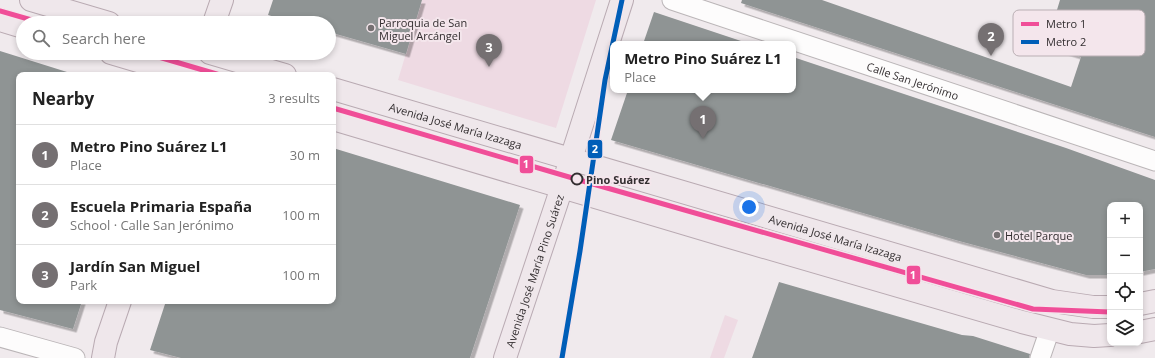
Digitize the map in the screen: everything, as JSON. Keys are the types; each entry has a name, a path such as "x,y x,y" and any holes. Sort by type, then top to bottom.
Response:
{"main road":[{"path":"31,0 85,16"},
{"path":"216,16 222,0"},
{"name":"Avenida José María Pino Suárez","path":"505,358 622,0"},
{"path":"0,20 16,25"},
{"path":"134,60 174,72"},
{"path":"197,72 201,60"},
{"path":"234,60 275,72"},
{"name":"Avenida José María Izazaga","path":"336,90 1052,301 1093,307 1107,307"},
{"path":"336,120 1050,330 1070,334 1094,336 1107,335"},
{"path":"1143,303 1155,301"},
{"path":"103,358 106,342 119,304"},
{"path":"1143,331 1155,329"}],"street":[{"name":"Calle San Jerónimo","path":"672,0 795,41"},
{"name":"Calle San Jerónimo","path":"796,41 1155,161"},
{"path":"1040,358 1050,330"},
{"path":"0,337 75,358"}],"shaded area":[{"path":"422,0 596,0 556,128 398,80"},
{"path":"725,315 738,320 724,358 710,358"}],"building":[{"name":"Parroquia de San Miguel Arcángel","path":"273,0 422,0 406,54 336,34 336,16 268,15"},
{"path":"742,0 822,0 1071,87 1081,57 1078,56 1145,56 1145,10 1057,10 1060,0 1155,0 1155,137 741,3"},
{"path":"654,12 741,41 644,41"},
{"path":"0,51 16,56 16,60 29,60 67,72 16,72 16,304 81,304 73,329 0,310"},
{"path":"796,58 1066,148 1155,180 1155,269 1143,271 1143,202 1107,202 1107,275 1086,275 959,241 611,140 627,93 796,93"},
{"path":"336,149 520,205 470,358 181,358 150,350 165,304 336,304"},
{"path":"779,282 962,335 973,336 1030,354 1029,358 752,358"}],"metro line":[{"name":"2","path":"613,41 622,0"},
{"name":"1","path":"0,11 18,16"},
{"name":"2","path":"562,358 580,251 605,80 610,56"},
{"name":"1","path":"169,60 210,72"},
{"name":"1","path":"336,109 593,184 1033,309 1107,312"}],"place":[{"name":"Parroquia de San Miguel Arcángel","path":"371,28"},
{"name":"Escuela Primaria España","path":"991,56"},
{"name":"Jardín San Miguel","path":"489,67"},
{"name":"Metro Pino Suárez L1","path":"703,139"},
{"name":"Pino Suárez","path":"577,179"},
{"name":"Hotel Parque","path":"997,235"}]}
